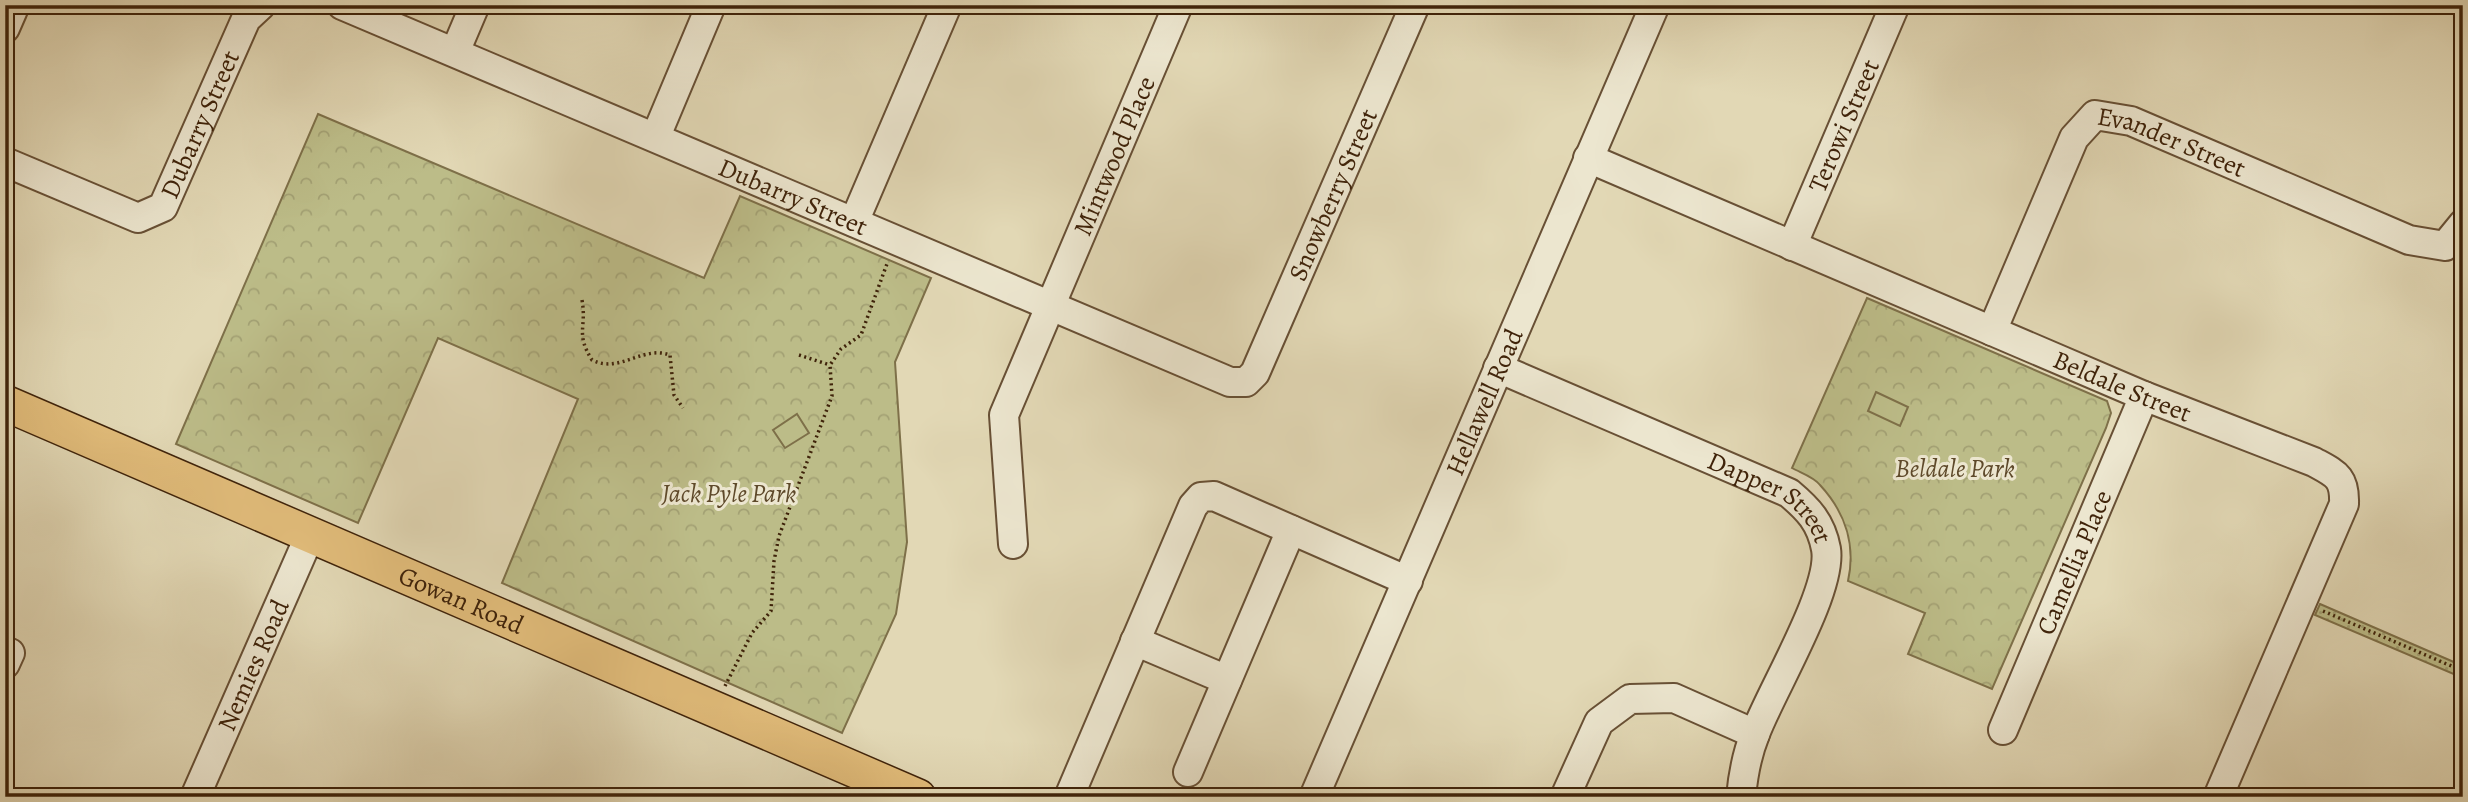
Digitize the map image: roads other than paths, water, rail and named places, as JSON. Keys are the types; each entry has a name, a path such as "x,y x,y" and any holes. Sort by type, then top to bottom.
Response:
{"main road":[{"name":"Gowan Road","path":"5,403 918,797"}],"street":[{"path":"5,27 15,5"},
{"name":"Dubarry Street","path":"5,162 138,218 163,207 246,19 261,5"},
{"name":"Dubarry Street","path":"342,5 656,136 1230,382 1246,382"},
{"path":"455,52 475,5"},
{"path":"656,136 711,5"},
{"path":"854,222 947,5"},
{"name":"Mintwood Place","path":"1013,544 1004,415 1178,5"},
{"name":"Snowberry Street","path":"1246,382 1255,373 1415,5"},
{"name":"Hellawell Road","path":"1314,797 1655,5"},
{"name":"Terowi Street","path":"1792,246 1895,5"},
{"name":"Evander Street","path":"1992,331 2074,138 2095,115 2131,121 2409,240 2445,246 2463,224"},
{"name":"Beldale Street","path":"1588,158 2144,396 2314,462 2336,474 2344,486 2344,504 2218,797"},
{"name":"Dapper Street","path":"1498,368 1789,493 1815,516 1827,551 1822,585 1755,734 1744,769 1741,797"},
{"name":"Camellia Place","path":"2003,730 2144,396"},
{"path":"1069,797 1193,506 1201,497 1214,496 1408,581"},
{"path":"1188,772 1291,530"},
{"name":"Nemies Road","path":"195,797 310,535"},
{"path":"1135,641 1227,680"},
{"path":"5,651 10,653 5,664"},
{"path":"1565,797 1599,722 1630,699 1674,698 1755,734"}],"park label":[{"name":"Beldale Park","path":"1955,468"},
{"name":"Jack Pyle Park","path":"729,493"}]}
